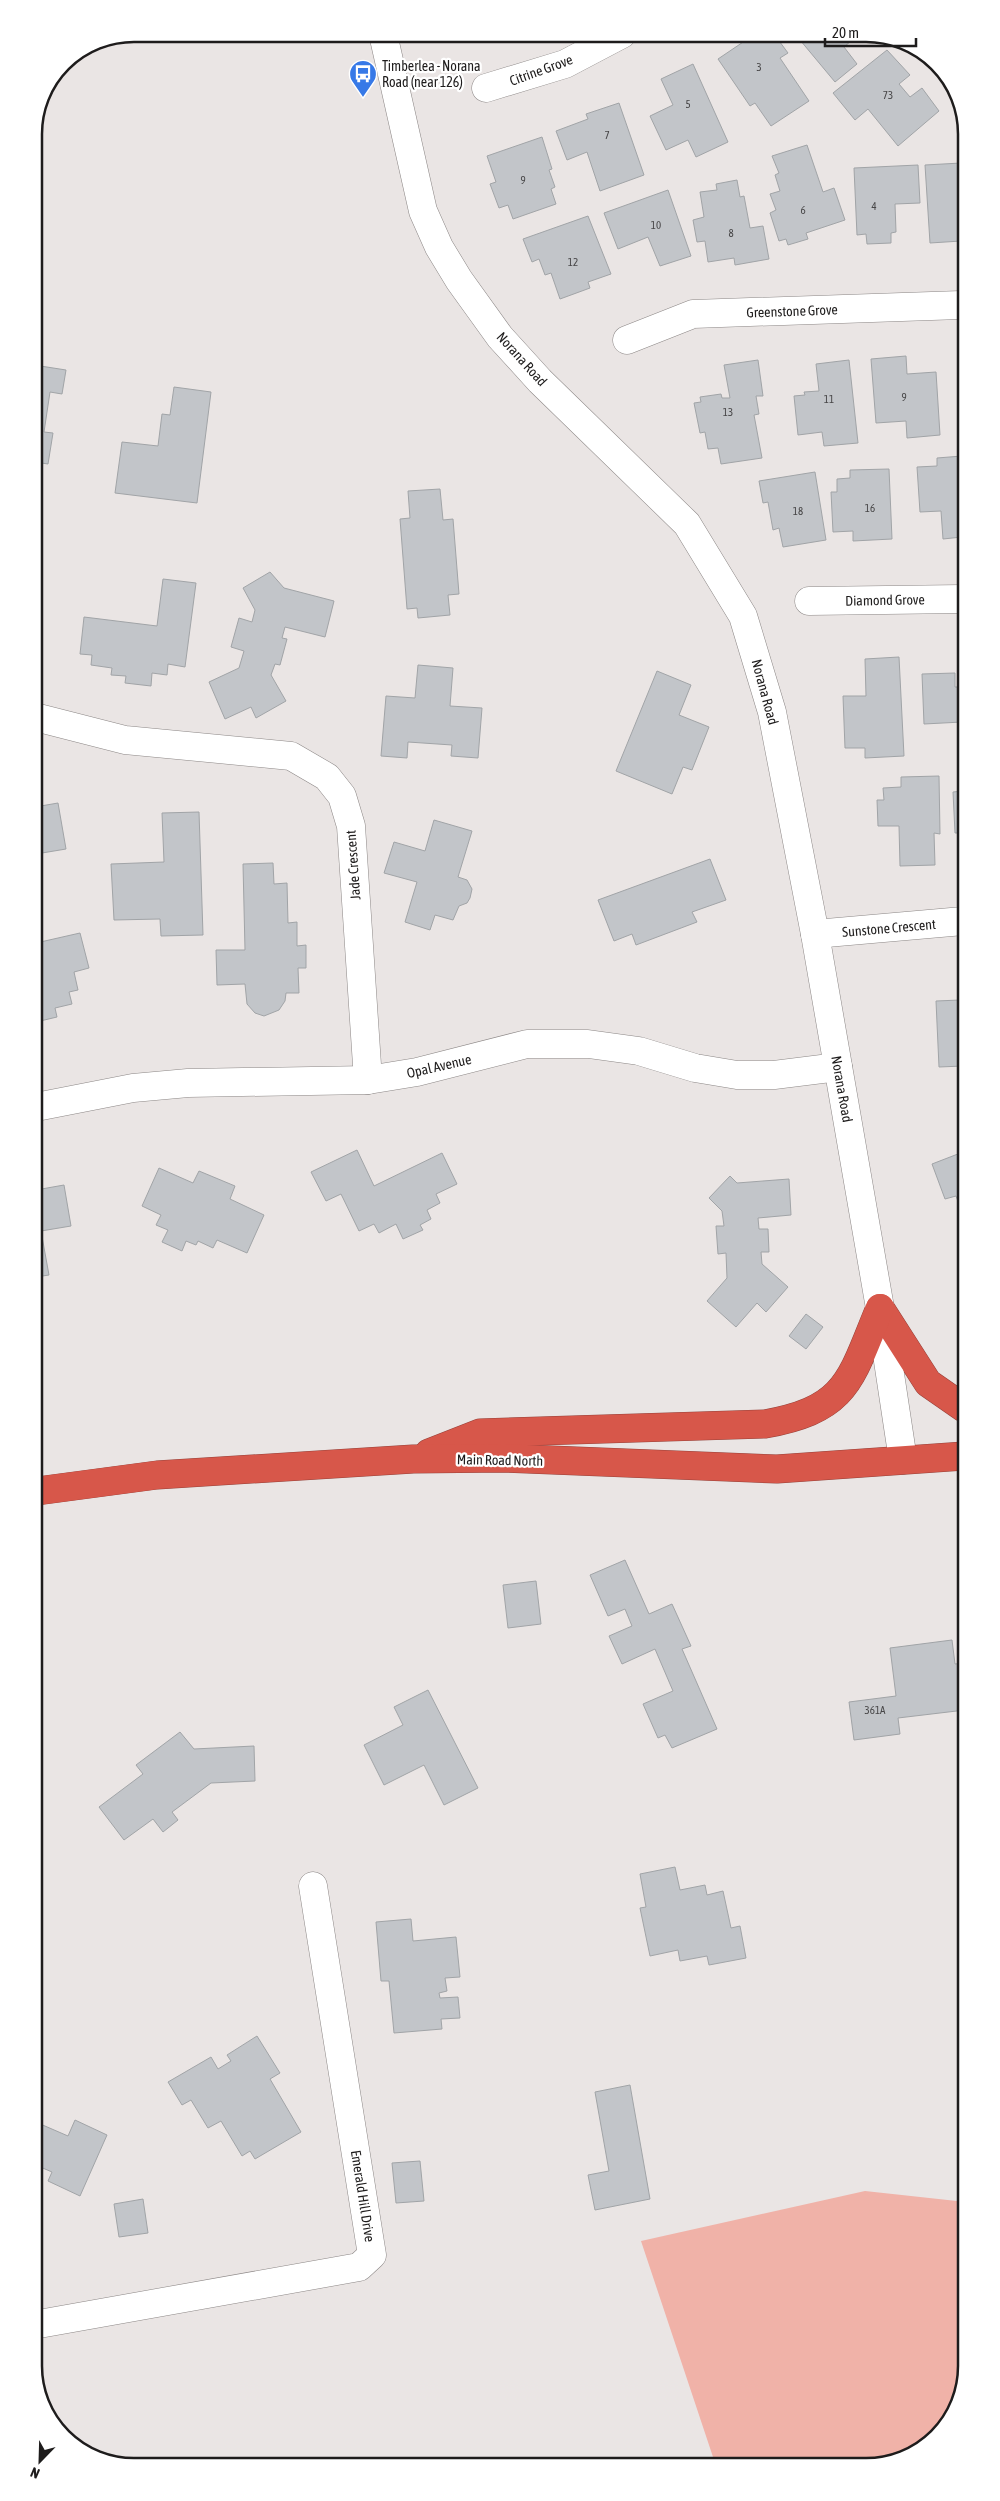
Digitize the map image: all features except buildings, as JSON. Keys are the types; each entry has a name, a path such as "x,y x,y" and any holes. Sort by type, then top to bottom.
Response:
{"highway":[{"path":"880,1308 928,1383 958,1404"},
{"path":"413,1459 480,1433 765,1424 795,1418 819,1409 837,1395 852,1375 880,1308"},
{"name":"Main Road North","path":"42,1490 157,1475 413,1459 504,1458 777,1469 958,1456"}],"street":[{"name":"Norana Road","path":"385,42 423,211 439,246 459,280 500,337 540,381 687,524 743,616 772,712 815,934 880,1308 903,1460"},
{"name":"Citrine Grove","path":"486,88 564,64 605,43"},
{"name":"Greenstone Grove","path":"627,340 693,314 958,305"},
{"name":"Diamond Grove","path":"809,601 958,599"},
{"name":"Jade Crescent","path":"43,719 125,740 291,756 327,777 342,796 351,826 368,1080"},
{"name":"Sunstone Crescent","path":"815,934 958,921"},
{"name":"Opal Avenue","path":"43,1106 133,1088 188,1083 368,1080 417,1072 527,1044 588,1044 639,1052 695,1068 737,1075 774,1075 838,1067"},
{"name":"Emerald Hill Drive","path":"42,2323 359,2267 372,2255 313,1886"}],"shaded area":[{"path":"865,2191 958,2201 958,2367 953,2396 945,2413 939,2423 922,2440 895,2454 884,2457 713,2458 641,2241"}],"place":[{"name":"Timberlea - Norana Road (near 126)","path":"363,98"}]}
